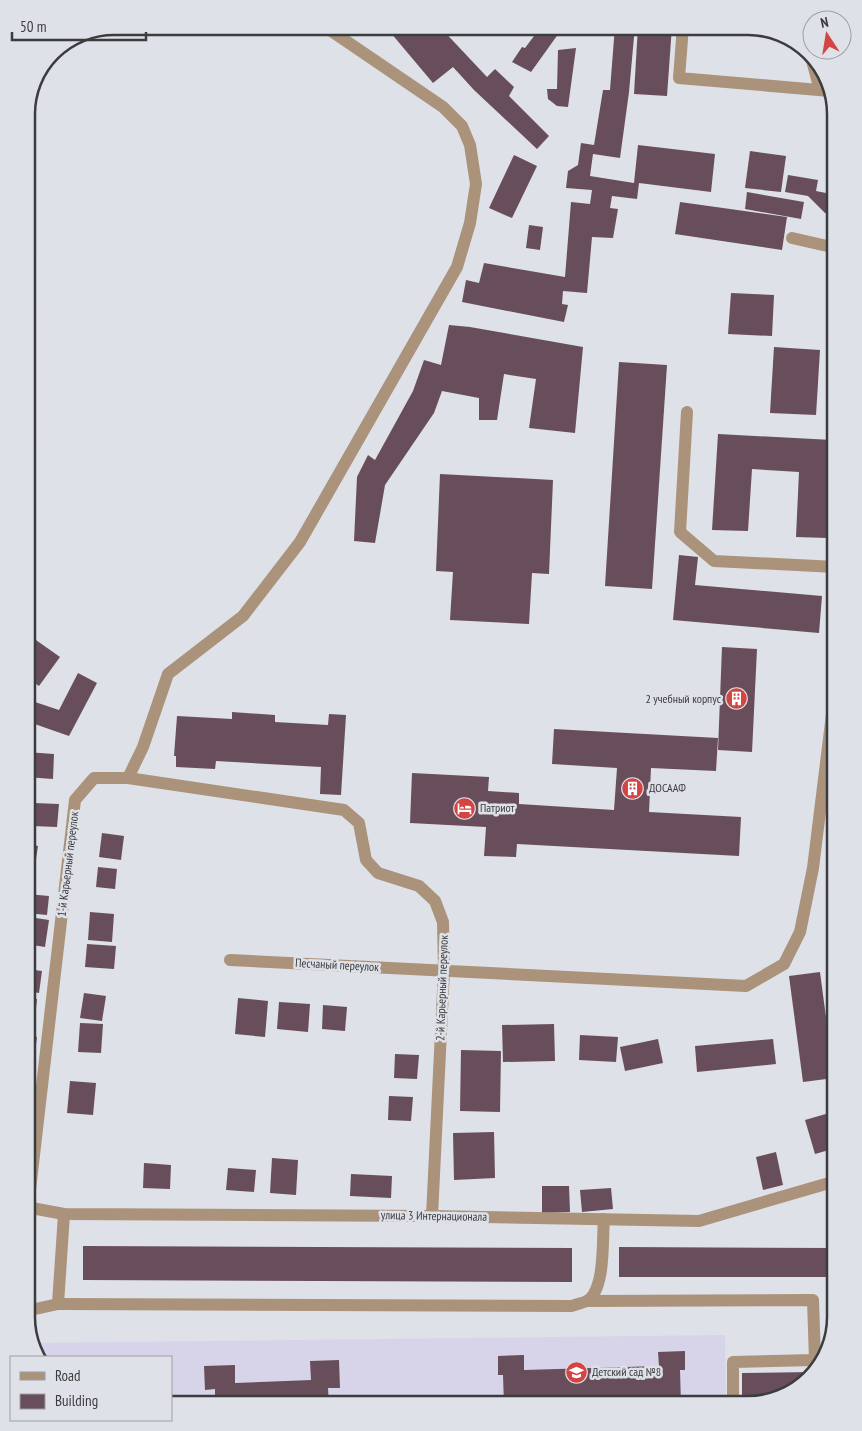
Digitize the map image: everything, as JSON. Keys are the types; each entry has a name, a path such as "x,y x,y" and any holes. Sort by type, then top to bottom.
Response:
{"street":[{"path":"128,778 143,747 168,674 244,616 300,542 457,267 470,223 476,184 470,145 462,126 442,107 337,35"},
{"path":"682,35 679,78 823,91"},
{"path":"792,238 827,246"},
{"path":"687,412 680,532 714,561 827,567"},
{"name":"Песчаный переулок","path":"230,960 746,986 784,964 800,932 813,868 827,755"},
{"name":"1-й Карьерный переулок","path":"35,1139 75,800 94,778 128,778 344,810"},
{"name":"2-й Карьерный переулок","path":"344,810 359,823 366,860 378,873 420,886 435,901 443,922 444,970 432,1216"},
{"name":"улица 3 Интернационала","path":"35,1209 64,1214 432,1216 699,1221 827,1184"},
{"path":"58,1304 64,1214"},
{"path":"587,1301 597,1290 601,1276 604,1219"},
{"path":"35,1308 58,1304 572,1306 587,1301 814,1300 815,1359"},
{"path":"733,1396 733,1362 815,1360"}],"shaded area":[{"path":"725,1335 726,1396 172,1396 172,1356 45,1356 39,1343"}],"building":[{"path":"393,35 447,35 487,77 495,69 514,87 509,96 549,136 537,149 474,90 453,67 433,83"},
{"path":"535,35 558,35 531,72 512,62 522,47 525,48"},
{"path":"614,35 634,35 620,158 593,154 590,176 634,183 638,145 715,154 711,192 639,183 637,199 612,196 610,208 618,209 613,238 592,237 587,293 563,291 562,304 568,305 564,322 462,302 466,280 479,283 484,263 565,277 571,202 590,204 592,190 566,188 568,171 578,165 581,143 594,145 603,90 610,90"},
{"path":"637,35 671,35 667,96 634,94"},
{"path":"576,48 568,107 557,106 548,99 547,89 557,89 558,50"},
{"path":"750,151 786,156 781,192 745,188"},
{"path":"514,155 537,166 512,218 489,208"},
{"path":"788,175 818,180 816,191 827,193 827,213 808,196 785,192"},
{"path":"747,192 804,202 801,219 745,209"},
{"path":"680,202 787,217 782,250 675,234"},
{"path":"529,225 543,227 540,250 526,248"},
{"path":"731,293 774,295 772,336 728,334"},
{"path":"449,325 583,347 575,433 529,428 536,379 504,374 497,420 479,420 479,398 442,391 434,413 385,485 375,543 354,541 357,477 368,455 375,460 413,391 424,360 441,365"},
{"path":"774,347 820,350 816,415 770,413"},
{"path":"619,362 667,365 652,589 605,586"},
{"path":"718,434 827,440 827,538 796,537 799,472 752,469 748,531 712,530"},
{"path":"440,474 553,480 549,574 532,573 529,624 450,620 453,572 436,571"},
{"path":"679,555 698,557 695,585 822,596 819,633 673,620"},
{"path":"35,639 60,657 39,686 35,683"},
{"name":"2 учебный корпус","path":"722,647 757,649 752,752 718,750"},
{"path":"78,673 97,683 69,736 35,724 35,702 59,710"},
{"path":"232,712 275,715 275,722 328,725 329,714 346,715 341,795 320,794 321,767 216,761 215,769 176,767 176,756 174,756 177,716 232,719"},
{"name":"ДОСААФ","path":"554,729 718,738 716,771 651,768 649,812 741,817 739,856 517,844 516,857 484,856 486,827 410,823 412,773 489,777 488,791 519,793 519,804 614,810 617,768 552,764"},
{"path":"35,753 54,754 53,779 35,778"},
{"path":"35,803 59,804 57,827 35,826"},
{"path":"102,833 124,836 121,860 99,857"},
{"path":"35,845 38,846 35,866"},
{"path":"98,867 117,869 115,889 96,887"},
{"path":"35,895 49,896 47,915 35,914"},
{"path":"90,912 114,914 112,942 88,940"},
{"path":"35,918 49,920 45,947 35,945"},
{"path":"87,944 116,946 114,969 85,967"},
{"path":"35,970 42,971 39,993 35,992"},
{"path":"820,972 827,1025 827,1079 803,1082 789,976"},
{"path":"84,993 106,996 102,1021 80,1018"},
{"path":"238,998 268,1001 265,1037 235,1034"},
{"path":"35,999 37,999 35,1018"},
{"path":"279,1002 310,1004 308,1032 277,1029"},
{"path":"323,1005 347,1007 345,1031 322,1029"},
{"path":"80,1023 103,1024 101,1053 78,1052"},
{"path":"554,1024 555,1061 503,1062 502,1025"},
{"path":"580,1035 618,1037 616,1062 579,1060"},
{"path":"35,1037 37,1037 35,1053"},
{"path":"658,1039 663,1063 625,1071 620,1047"},
{"path":"773,1039 776,1064 697,1072 695,1046"},
{"path":"461,1050 501,1051 500,1112 460,1111"},
{"path":"395,1054 419,1055 417,1079 394,1078"},
{"path":"70,1081 96,1083 93,1115 67,1113"},
{"path":"389,1096 413,1097 411,1121 388,1120"},
{"path":"827,1114 827,1151 815,1154 805,1120"},
{"path":"494,1132 495,1178 454,1180 453,1133"},
{"path":"776,1152 783,1185 763,1190 756,1157"},
{"path":"272,1158 298,1160 296,1195 270,1193"},
{"path":"144,1163 171,1165 170,1189 143,1188"},
{"path":"228,1168 256,1170 254,1192 226,1190"},
{"path":"351,1174 392,1176 391,1198 350,1196"},
{"path":"542,1186 569,1186 570,1212 542,1213"},
{"path":"611,1188 613,1209 582,1212 580,1190"},
{"path":"83,1246 572,1248 572,1282 83,1280"},
{"path":"619,1247 827,1248 827,1277 619,1277"},
{"path":"685,1351 685,1370 680,1370 681,1396 504,1396 503,1375 498,1375 498,1356 524,1355 524,1370 659,1366 658,1352"},
{"path":"339,1360 340,1388 328,1388 328,1396 215,1396 215,1389 205,1390 204,1366 235,1365 235,1383 311,1380 310,1361"},
{"path":"804,1372 783,1388 773,1392 748,1396 742,1396 742,1373"}],"place":[{"name":"2 учебный корпус","path":"737,699"},
{"name":"ДОСААФ","path":"633,788"},
{"name":"Патриот","path":"464,808"},
{"name":"Детский сад №8","path":"576,1372"}]}
